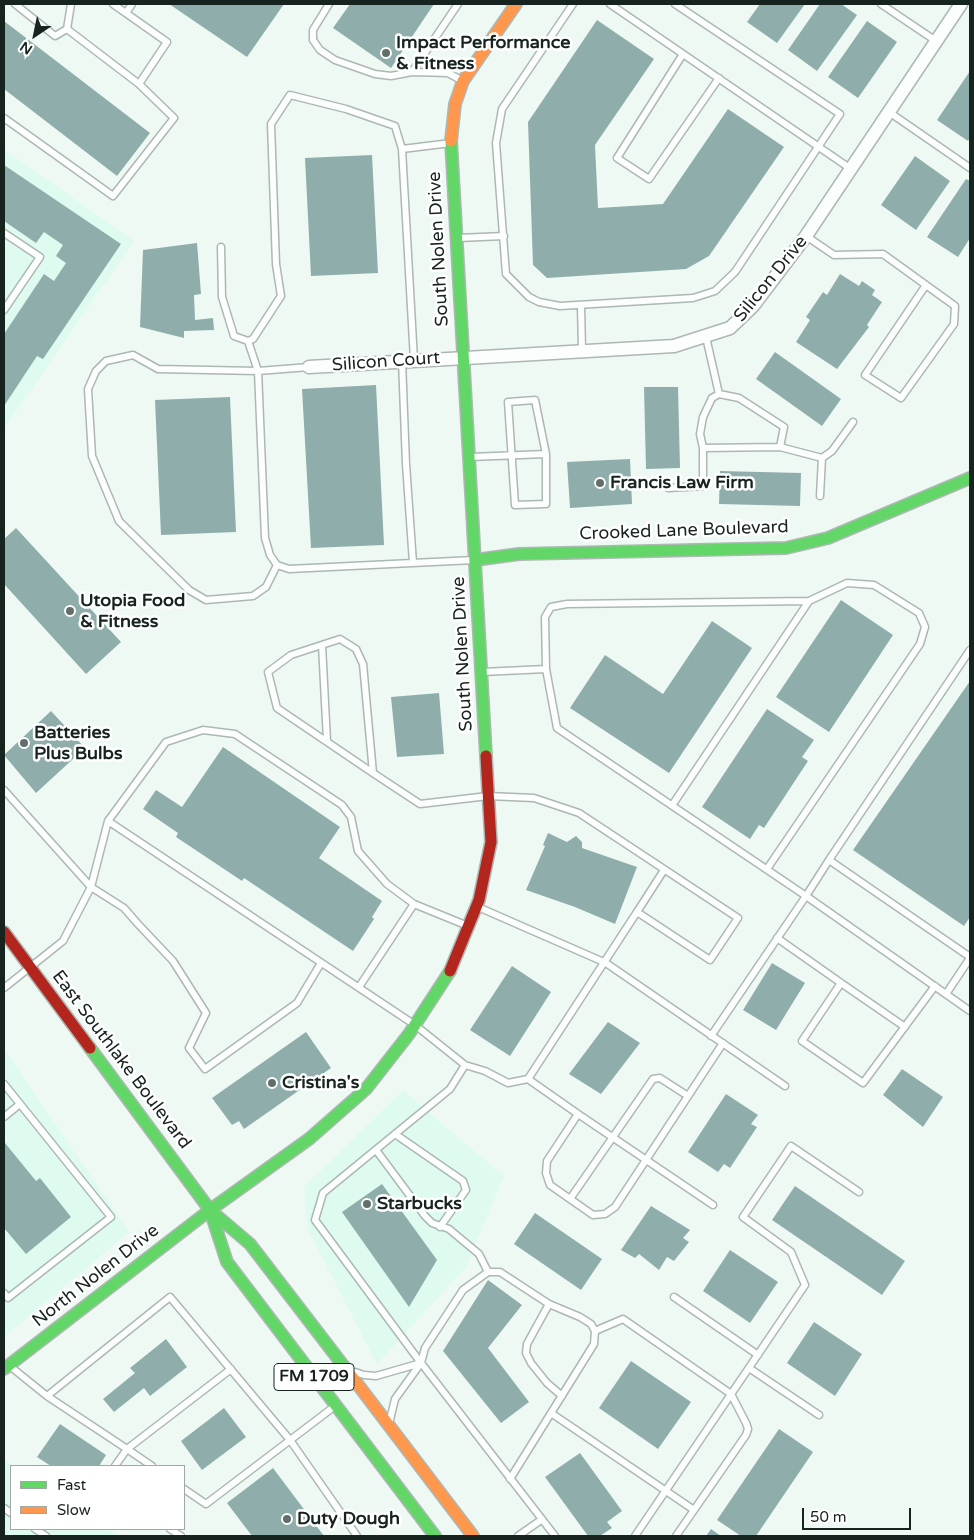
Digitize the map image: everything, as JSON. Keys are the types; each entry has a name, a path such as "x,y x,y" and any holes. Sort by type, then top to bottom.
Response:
{"street":[{"name":"South Nolen Drive","path":"210,1210 309,1139 366,1089 415,1025 454,965 477,906 491,842 462,356 452,143 455,104 463,81 516,4"},
{"name":"Silicon Drive","path":"462,356 674,346 706,338 730,328 753,306 806,236 961,4"},
{"name":"Silicon Court","path":"309,367 462,356"},
{"name":"Crooked Lane Boulevard","path":"475,560 519,554 786,548 828,538 970,478"},
{"name":"East Southlake Boulevard","path":"4,932 210,1210 250,1244 473,1536"},
{"name":"East Southlake Boulevard","path":"210,1210 228,1262 435,1536"},
{"name":"North Nolen Drive","path":"5,1364 210,1210"}],"lane":[{"path":"15,4 55,36 67,29"},
{"path":"67,29 71,4"},
{"path":"114,4 167,42 139,84"},
{"path":"126,12 132,4"},
{"path":"329,4 314,30 313,40 320,50 335,60 375,74 391,76 412,72 448,73 463,81"},
{"path":"412,72 458,4"},
{"path":"573,4 502,109 496,143 506,274 519,289 539,302 560,306 693,298 715,291 736,272 840,114 675,4"},
{"path":"610,4 851,169"},
{"path":"881,4 936,42"},
{"path":"4,118 113,196 174,118 139,84 67,29"},
{"path":"683,54 617,158 650,179 719,78"},
{"path":"221,247 222,297 234,336 248,341 253,339 281,296 276,264 271,124 290,95 346,109 395,126 402,149 408,360 406,464 413,563"},
{"path":"889,112 970,168"},
{"path":"402,149 452,143"},
{"path":"4,233 40,257 4,310"},
{"path":"456,238 504,236"},
{"path":"806,236 834,255 883,254 926,285 955,306 954,324 900,398 865,374 926,285"},
{"path":"581,306 582,350"},
{"path":"706,338 720,394"},
{"path":"248,341 258,371 265,538 270,556 277,566 289,569 475,560"},
{"path":"277,566 266,587 253,596 206,600 189,590 119,521 92,456 88,389 96,371 106,361 133,355 158,369 258,371 309,367"},
{"path":"668,488 703,486 703,448 700,434 703,417 712,398 720,394 739,398 784,427 780,447"},
{"path":"535,400 546,454 546,504 515,505 508,402 535,400"},
{"path":"820,496 822,458 832,450 853,422"},
{"path":"703,448 780,447 822,458"},
{"path":"468,457 546,454"},
{"path":"768,870 920,644 925,627 919,613 874,585 847,583 809,601 568,604 551,607 544,617 546,669 557,728 673,804 970,1011"},
{"path":"673,804 809,601"},
{"path":"373,773 363,664 356,649 340,639 291,655 268,672 277,708 373,773 420,804 488,796 534,798 579,813 738,918 710,960 637,912"},
{"path":"322,645 326,741"},
{"path":"711,1036 970,650"},
{"path":"481,672 546,669"},
{"path":"4,988 29,966 63,941 91,887 108,821 166,742 203,730 235,734 342,805 351,817 358,851 387,884 414,904 469,927"},
{"path":"4,790 91,887 124,908 172,962 206,1013 189,1048 205,1069 297,1003 321,962"},
{"path":"108,821 415,1025 465,1066 485,1071 508,1083 528,1079 606,963 664,870"},
{"path":"829,860 970,957 946,994"},
{"path":"358,988 414,904"},
{"path":"477,906 606,963 785,1086"},
{"path":"777,938 905,1027"},
{"path":"840,982 802,1041 863,1083 935,986"},
{"path":"578,1114 547,1161 546,1173 550,1186 593,1215 606,1214 615,1207 723,1043"},
{"path":"465,1066 450,1089 323,1193 315,1220 421,1363 555,1536"},
{"path":"570,1199 653,1079 660,1078 688,1096"},
{"path":"528,1079 713,1205"},
{"path":"4,1084 111,1218 8,1298 4,1293"},
{"path":"4,1116 20,1104"},
{"path":"395,1134 463,1181 466,1190 440,1227"},
{"path":"635,1536 805,1285 791,1252 743,1217 791,1146 859,1192"},
{"path":"376,1150 424,1216 432,1223 449,1229 479,1254 488,1272"},
{"path":"389,1427 390,1414 395,1399 421,1363 425,1348 463,1290 488,1272 500,1272 549,1304 580,1317 590,1324 595,1331 594,1344 510,1479"},
{"path":"48,1396 170,1297 290,1440 357,1536"},
{"path":"674,1297 758,1355"},
{"path":"549,1304 527,1344 526,1353 531,1363 547,1383 562,1396"},
{"path":"595,1331 624,1319 731,1394 748,1429 676,1536"},
{"path":"344,1368 364,1375 376,1376 421,1363"},
{"path":"5,1364 48,1396 151,1465"},
{"path":"749,1368 819,1415"},
{"path":"116,1465 127,1449 230,1369"},
{"path":"185,1490 206,1504 336,1406"},
{"path":"551,1413 694,1510"},
{"path":"518,1536 541,1520"}],"shaded area":[{"path":"4,149 134,241 4,429"},
{"path":"4,1048 129,1232 4,1337"},
{"path":"403,1090 504,1176 466,1267 377,1364 308,1230 304,1187"},
{"path":"4,1459 13,1465 10,1465 10,1530 109,1530 119,1536 4,1536"}],"building":[{"path":"169,4 284,4 247,57"},
{"path":"350,4 434,4 391,68 333,28"},
{"path":"760,4 805,4 777,43 747,22"},
{"path":"820,4 841,4 857,15 817,71 788,50"},
{"path":"597,20 654,59 595,145 598,208 663,204 728,109 784,147 709,256 686,269 547,278 533,265 528,122"},
{"path":"4,21 150,133 117,176 4,89"},
{"path":"867,21 897,42 858,98 828,77"},
{"path":"970,71 970,138 968,141 937,120"},
{"path":"372,155 378,273 311,276 305,158"},
{"path":"915,156 950,181 916,230 881,205"},
{"path":"4,165 121,244 43,359 37,356 4,406 4,334 44,274 54,281 66,263 56,256 63,245 44,232 36,243 4,221"},
{"path":"966,179 970,181 970,238 958,257 927,237"},
{"path":"197,243 201,294 194,295 195,320 213,318 214,330 184,331 184,338 140,327 143,250"},
{"path":"840,274 859,286 862,281 875,290 872,295 882,302 867,325 869,327 837,369 796,342 810,320 806,317 823,292 827,295"},
{"path":"775,352 841,399 822,426 756,379"},
{"path":"376,385 384,545 311,548 302,389"},
{"path":"644,387 678,387 680,468 646,469"},
{"path":"230,397 236,532 161,535 155,400"},
{"name":"Francis Law Firm","path":"630,459 632,504 570,508 567,462"},
{"path":"720,471 801,473 800,506 719,504"},
{"path":"16,528 121,642 86,674 4,584 4,539"},
{"path":"841,600 893,635 829,732 776,697"},
{"path":"712,621 752,648 669,773 570,708 605,655 663,694"},
{"path":"970,681 970,917 964,926 853,850"},
{"path":"439,693 444,754 397,757 391,697"},
{"path":"767,709 814,740 802,757 808,761 764,828 759,825 750,839 702,807"},
{"path":"51,711 85,748 36,793 4,755"},
{"path":"223,747 340,827 319,858 382,901 372,917 374,919 353,951 244,878 242,881 176,837 178,833 143,809 156,790 182,807"},
{"path":"548,833 567,842 576,836 582,842 582,848 637,867 615,924 575,907 526,890 545,846 543,845"},
{"path":"772,963 805,983 776,1030 743,1010"},
{"path":"512,966 551,992 510,1056 470,1030"},
{"path":"608,1022 640,1043 601,1094 569,1074"},
{"name":"Cristina's","path":"306,1032 331,1068 244,1129 239,1121 232,1125 212,1098"},
{"path":"902,1069 943,1097 923,1127 883,1095"},
{"path":"726,1094 758,1115 751,1124 757,1127 730,1168 724,1164 718,1172 688,1152"},
{"path":"5,1143 36,1181 40,1178 71,1217 26,1254 4,1228"},
{"path":"382,1184 437,1260 409,1307 342,1212"},
{"path":"795,1186 905,1261 882,1295 772,1220"},
{"path":"651,1206 690,1230 683,1238 689,1242 674,1261 667,1257 659,1270 639,1254 635,1258 621,1250"},
{"path":"535,1213 602,1259 581,1290 514,1244"},
{"path":"730,1250 778,1282 750,1323 703,1291"},
{"path":"488,1280 522,1305 488,1348 529,1402 501,1423 443,1351"},
{"path":"814,1322 862,1354 835,1396 787,1363"},
{"path":"166,1339 187,1367 150,1396 144,1388 114,1412 103,1399 135,1373 130,1368"},
{"path":"631,1361 691,1402 658,1449 599,1408"},
{"path":"224,1408 246,1437 202,1470 181,1441"},
{"path":"60,1424 106,1455 100,1465 49,1465 37,1457"},
{"path":"779,1429 813,1452 756,1536 741,1536 717,1520"},
{"path":"580,1453 622,1511 607,1522 612,1528 600,1536 588,1536 545,1477"},
{"path":"273,1468 324,1536 252,1536 227,1503"},
{"path":"711,1529 721,1536 706,1536"}],"traffic: fast":[{"path":"451,141 486,756"},
{"path":"475,560 519,554 786,548 828,538 970,478"},
{"path":"4,1369 210,1210 309,1139 366,1089 409,1034 450,971"},
{"path":"90,1048 210,1210 250,1244 349,1373"},
{"path":"210,1210 227,1262 435,1536"}],"traffic: slow":[{"path":"451,141 455,104 463,81 516,4"},
{"path":"349,1373 473,1536"}],"traffic: jam":[{"path":"450,971 479,900 491,842 486,756"},
{"path":"4,932 90,1048"}],"place":[{"name":"Impact Performance & Fitness","path":"386,53"},
{"name":"Francis Law Firm","path":"600,483"},
{"name":"Utopia Food & Fitness","path":"70,611"},
{"name":"Batteries Plus Bulbs","path":"24,743"},
{"name":"Cristina's","path":"272,1083"},
{"name":"Starbucks","path":"367,1204"},
{"name":"Duty Dough","path":"287,1519"}]}
